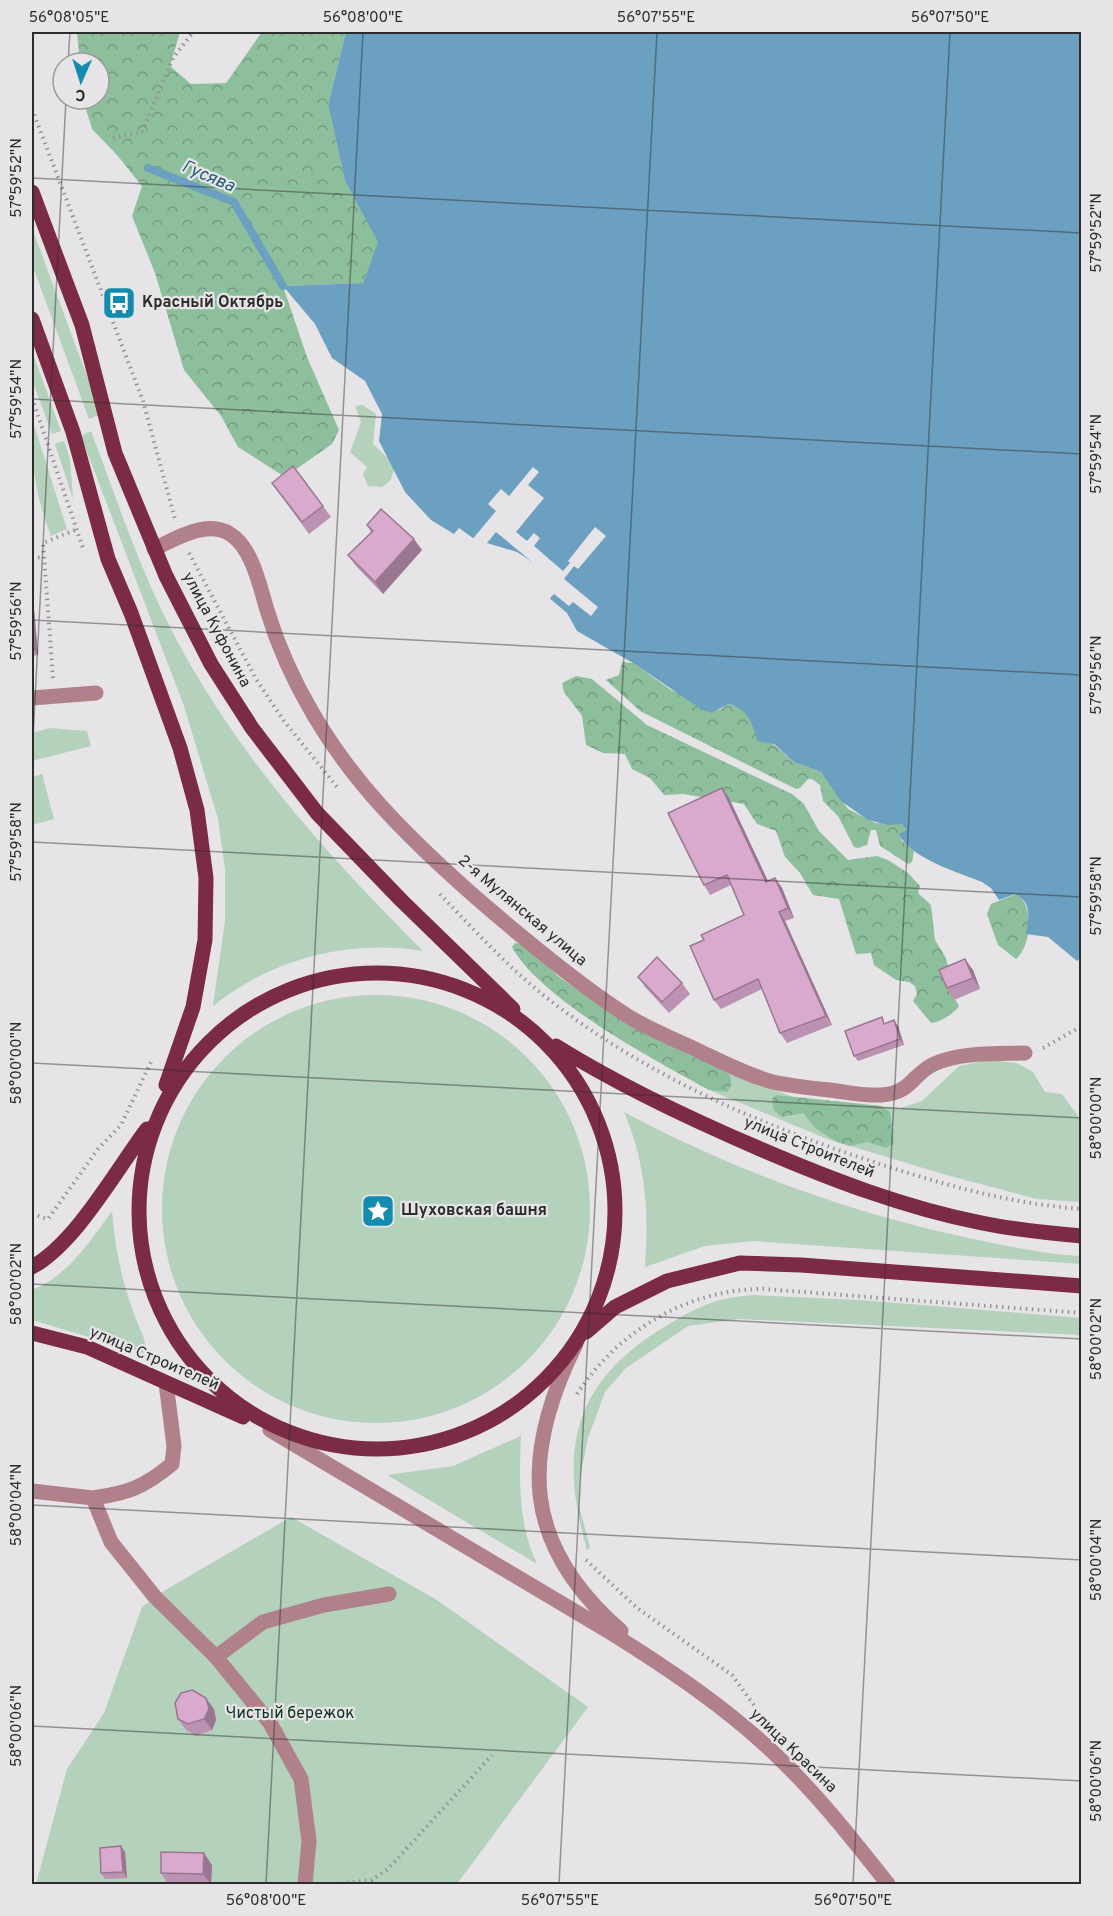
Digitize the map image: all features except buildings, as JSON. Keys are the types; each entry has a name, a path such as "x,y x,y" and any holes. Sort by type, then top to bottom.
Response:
{"main road":[{"name":"улица Куфонина","path":"32,192 82,325 115,453 154,549 211,664 229,695 296,788 401,900 538,1033"},
{"path":"32,319 72,432 108,559 131,613 180,748 190,782 203,848 207,910 199,976 185,1035 153,1118 142,1168 141,1230 153,1287 165,1315 202,1369 221,1392 265,1427"},
{"path":"32,1267 49,1255 72,1230 153,1118 176,1080 203,1048 238,1019 288,991 340,976 387,971 436,978 487,999 538,1033 573,1075 595,1115 608,1158 615,1199 609,1259 596,1300 576,1344"},
{"name":"улица Строителей","path":"538,1033 641,1095 817,1172 946,1215 1016,1229 1082,1236"},
{"path":"576,1344 593,1324 638,1294 692,1274 740,1263 801,1264 1082,1286"},
{"name":"улица Строителей","path":"32,1333 87,1347 294,1439 352,1449 413,1447 468,1430 514,1404 543,1380 576,1344"}],"street":[{"name":"2-я Мулянская улица","path":"154,549 180,536 214,529 228,532 237,539 261,590 284,662 321,725 364,786 449,874 562,969 631,1018 760,1078 786,1085 871,1095 894,1093 906,1088 927,1067 936,1062 956,1058 1024,1053"},
{"path":"32,698 96,693"},
{"path":"576,1344 555,1389 540,1447 540,1488 544,1523 556,1555 577,1586 599,1610 655,1660"},
{"path":"32,1491 93,1498 125,1493 141,1487 172,1464 174,1446 166,1383"},
{"path":"265,1427 655,1660"},
{"path":"93,1498 111,1542 155,1597 216,1658 270,1723 301,1779 309,1841 305,1884"},
{"path":"216,1658 264,1623 324,1605 389,1594"},
{"name":"улица Красина","path":"655,1660 717,1705 777,1756 826,1808 888,1884"}],"path":[{"path":"113,138 142,132 173,57 192,32"},
{"path":"32,109 143,401 180,536 256,679 284,721 338,789"},
{"path":"32,398 84,552"},
{"path":"54,696 43,543 75,530"},
{"path":"32,558 44,557"},
{"path":"437,891 517,973 549,999 608,1042 708,1098 814,1143 929,1180 1014,1201 1082,1209"},
{"path":"1024,1053 1051,1045 1082,1026"},
{"path":"32,1214 48,1219 98,1149 121,1125 156,1052"},
{"path":"573,1401 604,1359 644,1325 701,1297 731,1290 763,1289 1082,1313"},
{"path":"583,1557 637,1608 732,1675 756,1708 753,1713"},
{"path":"335,1884 372,1880 388,1869 492,1755"}],"green space":[{"path":"77,32 180,32 170,66 191,84 226,83 262,32 346,32 328,105 345,181 379,242 363,283 283,286 307,357 339,430 332,444 285,477 238,447 221,416 184,370 155,273 132,216 142,186 92,129 87,111 111,111 111,51 79,51"},
{"path":"32,228 101,414 89,419 32,264"},
{"path":"32,351 61,431 52,434 32,380"},
{"path":"363,405 376,414 373,444 396,466 390,481 382,487 368,486 363,474 367,467 350,452 361,422 355,406"},
{"path":"32,428 35,428 67,529 51,536 36,483"},
{"path":"91,431 143,569 163,613 188,661 216,706 246,750 313,834 423,951 367,948 312,956 260,976 213,1006 225,921 225,869 218,819 184,706 81,436"},
{"path":"64,441 70,459 73,499 55,444"},
{"path":"622,662 633,663 671,690 719,710 729,704 740,707 750,717 754,728 794,762 821,772 848,809 875,823 902,824 908,830 901,840 914,851 912,862 908,864 880,846 876,830 871,830 867,845 854,847 838,816 823,801 820,785 812,779 808,779 796,789 640,711 606,680 619,675"},
{"path":"576,676 592,679 647,725 792,794 804,804 819,831 848,860 877,856 908,873 920,886 918,893 931,905 935,940 946,958 950,975 943,979 959,1006 957,1009 931,1023 913,1001 917,994 915,986 909,982 896,980 874,965 871,953 856,954 839,899 813,895 800,873 785,857 776,831 757,824 744,804 683,794 664,795 650,778 632,769 625,754 603,753 586,745 582,716 564,692 562,683"},
{"path":"50,728 87,731 91,746 32,761 32,733"},
{"path":"42,774 54,819 32,825 32,777"},
{"path":"1016,894 1026,907 1029,926 1025,945 1016,959 998,945 987,914 991,904"},
{"path":"515,943 525,945 559,977 604,1008 683,1052 793,1097 900,1108 922,1101 959,1066 989,1060 1017,1063 1033,1072 1045,1092 1062,1094 1081,1120 1081,1202 1037,1199 943,1174 827,1139 709,1090 599,1026 529,970 512,947"},
{"path":"515,943 525,945 559,977 604,1008 683,1052 728,1072 731,1083 729,1090 727,1092 709,1090 631,1046 573,1008 527,967 512,947"},
{"path":"376,995 418,999 458,1011 495,1031 527,1058 554,1090 574,1127 586,1167 590,1209 586,1251 574,1291 554,1328 527,1360 495,1387 458,1407 418,1419 376,1423 334,1419 294,1407 257,1387 225,1360 198,1328 178,1291 166,1251 162,1209 166,1167 178,1127 198,1090 225,1058 257,1031 294,1011 334,999"},
{"path":"776,1095 881,1106 890,1112 894,1143 886,1148 867,1142 850,1146 837,1142 815,1128 803,1113 782,1117 774,1110 772,1099"},
{"path":"624,1112 749,1171 836,1202 924,1228 969,1238 1039,1252 1081,1256 1081,1264 753,1241 705,1246 645,1267 644,1188 637,1150"},
{"path":"112,1211 123,1279 145,1341 143,1353 32,1320 32,1290 45,1284 67,1267 87,1245"},
{"path":"739,1296 860,1300 1081,1318 1081,1335 739,1319 688,1326 626,1368 605,1392 588,1438 580,1478 579,1506 590,1547 587,1550 578,1515 574,1482 574,1452 580,1424 591,1398 608,1374 631,1351 661,1329 705,1305"},
{"path":"521,1436 520,1485 523,1517 537,1564 387,1475 453,1466"},
{"name":"Чистый бережок","path":"291,1517 437,1600 588,1707 457,1884 36,1884 67,1769 104,1713 142,1607 162,1592"}],"water":[{"path":"346,32 1081,32 1081,957 1077,961 1048,937 1026,934 1028,911 1020,897 1015,894 999,900 991,888 982,882 936,864 913,850 899,834 907,830 902,824 888,825 868,820 841,801 821,772 794,762 774,744 757,741 749,718 741,709 729,704 711,713 701,709 633,663 577,631 567,613 521,574 531,561 517,552 487,543 484,546 459,528 454,534 431,520 405,492 379,441 382,414 365,381 332,358 315,324 283,286 363,283 378,242 345,181 328,105"}],"pier":[{"path":"533,467 539,472 528,485 544,498 516,532 527,541 534,533 540,538 534,546 563,571 570,563 568,561 595,527 606,536 578,569 574,566 564,579 598,607 591,616 573,602 569,606 554,594 548,600 519,576 531,561 496,532 482,549 471,541 496,511 488,504 501,489 509,496"}],"waterway":[{"name":"Гусява","path":"148,168 234,202 283,286"}],"place":[{"name":"Красный Октябрь","path":"119,303"},
{"name":"Шуховская башня","path":"378,1211"}]}
